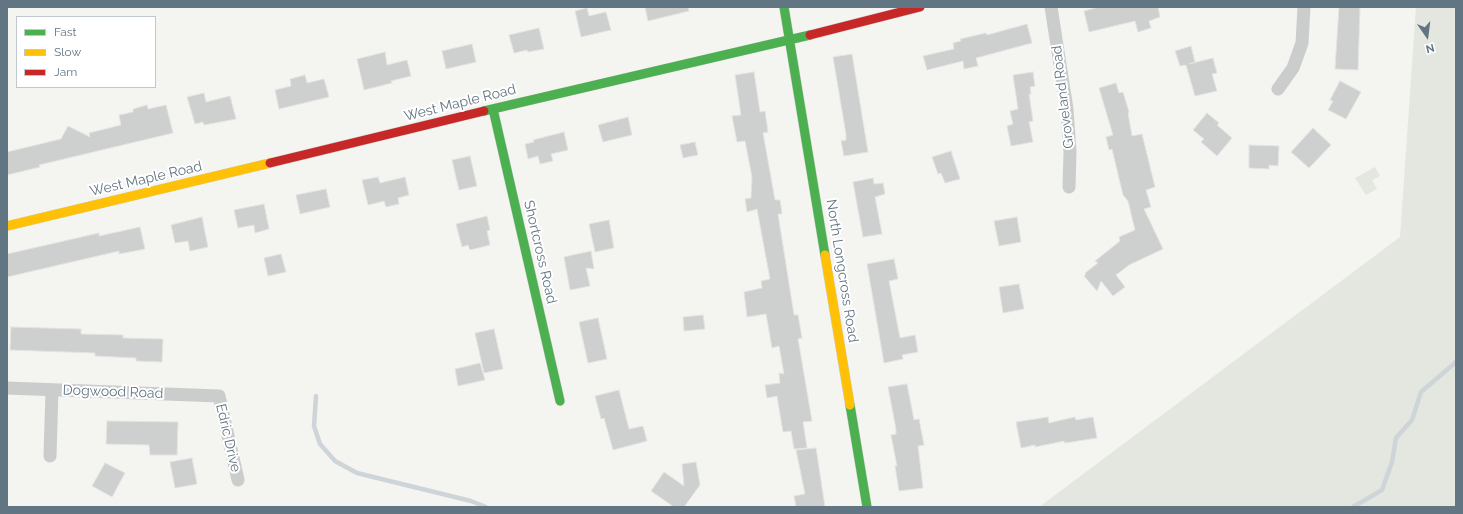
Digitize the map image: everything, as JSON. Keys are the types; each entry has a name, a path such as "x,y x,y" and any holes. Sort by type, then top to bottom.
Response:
{"street":[{"name":"North Longcross Road","path":"784,7 868,507"},
{"name":"West Maple Road","path":"7,226 213,178 493,109 789,40 920,7"},
{"name":"Groveland Road","path":"1051,7 1067,109 1070,152 1069,187"},
{"path":"1278,89 1293,68 1302,43 1304,7"},
{"name":"Shortcross Road","path":"493,109 560,401"},
{"name":"Dogwood Road","path":"7,388 219,396"},
{"path":"50,456 52,390"},
{"name":"Edric Drive","path":"219,396 238,480"}],"shaded area":[{"path":"1416,7 1456,7 1456,507 1039,507 1400,237"},
{"path":"1375,167 1380,176 1372,180 1377,189 1366,195 1355,178"}],"building":[{"path":"645,7 688,7 689,11 648,21"},
{"path":"1099,7 1158,7 1160,17 1149,21 1151,28 1138,32 1135,21 1089,32 1084,11"},
{"path":"1339,7 1360,7 1358,70 1335,69"},
{"path":"587,8 589,16 606,12 611,30 581,37 575,11"},
{"path":"1027,24 1032,43 976,58 978,66 964,69 963,61 927,70 923,56 954,49 953,43 961,41 960,39 986,33 987,35"},
{"path":"539,28 544,49 528,52 527,50 514,53 509,35"},
{"path":"472,44 476,62 446,69 442,51"},
{"path":"1191,46 1195,62 1189,64 1213,58 1217,73 1212,74 1217,91 1195,96 1186,65 1180,66 1175,51"},
{"path":"385,52 387,65 407,60 411,76 391,81 392,83 364,90 357,59"},
{"path":"852,54 868,152 844,156 841,141 846,140 846,134 833,57"},
{"path":"754,72 760,112 765,111 768,132 763,133 775,200 780,200 782,214 778,214 794,315 798,315 802,338 798,339 812,421 803,422 807,448 794,449 791,431 783,432 777,396 767,398 765,385 780,383 779,373 784,374 779,346 772,348 766,314 747,317 744,292 762,288 761,281 770,279 757,209 747,212 745,199 751,198 752,177 745,141 737,142 732,116 741,115 735,75"},
{"path":"1033,72 1035,86 1030,87 1031,94 1029,94 1033,121 1029,122 1033,142 1011,146 1007,126 1013,124 1010,111 1018,109 1013,75"},
{"path":"305,75 307,83 324,79 329,97 279,109 275,90 291,86 290,79"},
{"path":"1340,81 1361,92 1346,119 1328,110 1333,101 1330,100"},
{"path":"1116,83 1119,93 1123,92 1129,112 1132,136 1142,134 1155,187 1146,190 1151,207 1144,209 1163,249 1129,265 1116,275 1125,287 1113,296 1101,281 1097,291 1084,276 1086,274 1085,273 1098,263 1095,261 1120,241 1119,237 1135,230 1128,201 1123,195 1112,149 1109,150 1106,137 1113,135 1099,88"},
{"path":"204,93 206,102 230,96 236,119 204,125 203,122 195,124 187,97"},
{"path":"147,105 148,109 166,105 173,133 39,165 40,167 7,175 7,152 61,139 68,126 90,137 89,133 121,125 119,115 133,112 133,109"},
{"path":"1207,113 1219,123 1217,125 1232,138 1217,156 1201,142 1204,139 1193,130"},
{"path":"628,117 632,135 603,142 598,125"},
{"path":"1313,128 1331,145 1309,168 1291,152"},
{"path":"564,132 568,150 551,154 553,161 540,164 538,156 528,159 525,144 534,142 533,140"},
{"path":"695,142 698,155 683,158 680,145"},
{"path":"1249,145 1279,146 1278,166 1269,165 1269,169 1249,168"},
{"path":"951,151 960,179 945,183 941,173 938,174 932,157"},
{"path":"470,156 477,186 459,190 452,160"},
{"path":"378,177 380,183 405,177 409,195 398,198 399,204 386,207 384,201 368,205 362,180"},
{"path":"873,178 874,184 883,183 885,194 875,197 882,234 863,237 853,182"},
{"path":"326,189 330,207 300,214 296,195"},
{"path":"264,204 269,229 255,233 254,225 238,228 234,210"},
{"path":"487,216 490,230 487,231 490,245 470,250 468,245 462,247 456,224"},
{"path":"202,217 208,247 190,251 188,241 175,243 171,225"},
{"path":"1017,217 1021,242 999,246 994,221"},
{"path":"609,220 614,248 595,252 589,224"},
{"path":"140,227 145,249 119,254 119,251 7,277 7,254 99,233 99,236"},
{"path":"591,251 594,269 586,268 590,286 570,290 564,257"},
{"path":"281,254 286,272 268,276 264,258"},
{"path":"894,259 898,279 889,281 900,338 915,335 918,352 902,355 903,359 884,363 867,264"},
{"path":"1019,284 1024,309 1003,313 999,287"},
{"path":"703,315 705,329 684,331 683,317"},
{"path":"598,318 607,359 588,363 579,322"},
{"path":"11,327 81,329 81,334 123,335 123,338 163,339 162,362 136,361 136,358 95,356 95,353 10,350"},
{"path":"494,329 503,369 484,373 475,333"},
{"path":"480,363 485,380 458,386 455,369"},
{"path":"907,384 914,420 919,419 924,445 918,446 923,488 899,491 895,466 897,466 891,435 896,434 896,429 888,387"},
{"path":"619,390 629,429 643,426 647,441 613,450 604,418 601,419 595,396"},
{"path":"1048,417 1049,423 1075,417 1076,420 1093,417 1097,438 1065,443 1064,441 1035,447 1035,445 1021,448 1016,422"},
{"path":"107,421 178,422 177,455 150,455 149,445 106,444"},
{"path":"816,448 825,507 796,507 794,496 805,494 796,450"},
{"path":"192,458 197,484 175,488 170,462"},
{"path":"696,462 700,485 684,507 674,507 651,491 664,472 684,486 682,464"},
{"path":"105,463 125,473 112,497 92,486"}],"waterway":[{"path":"1353,507 1382,490 1392,462 1396,438 1412,420 1421,392 1456,362"},
{"path":"316,396 314,426 320,444 335,461 357,473 471,501 486,507"}],"traffic: fast":[{"path":"784,7 825,255"},
{"path":"484,111 810,35"},
{"path":"493,109 560,401"},
{"path":"850,405 867,507"}],"traffic: slow":[{"path":"7,226 270,163"},
{"path":"825,255 850,405"}],"traffic: jam":[{"path":"810,35 920,7"},
{"path":"270,163 484,111"}]}
